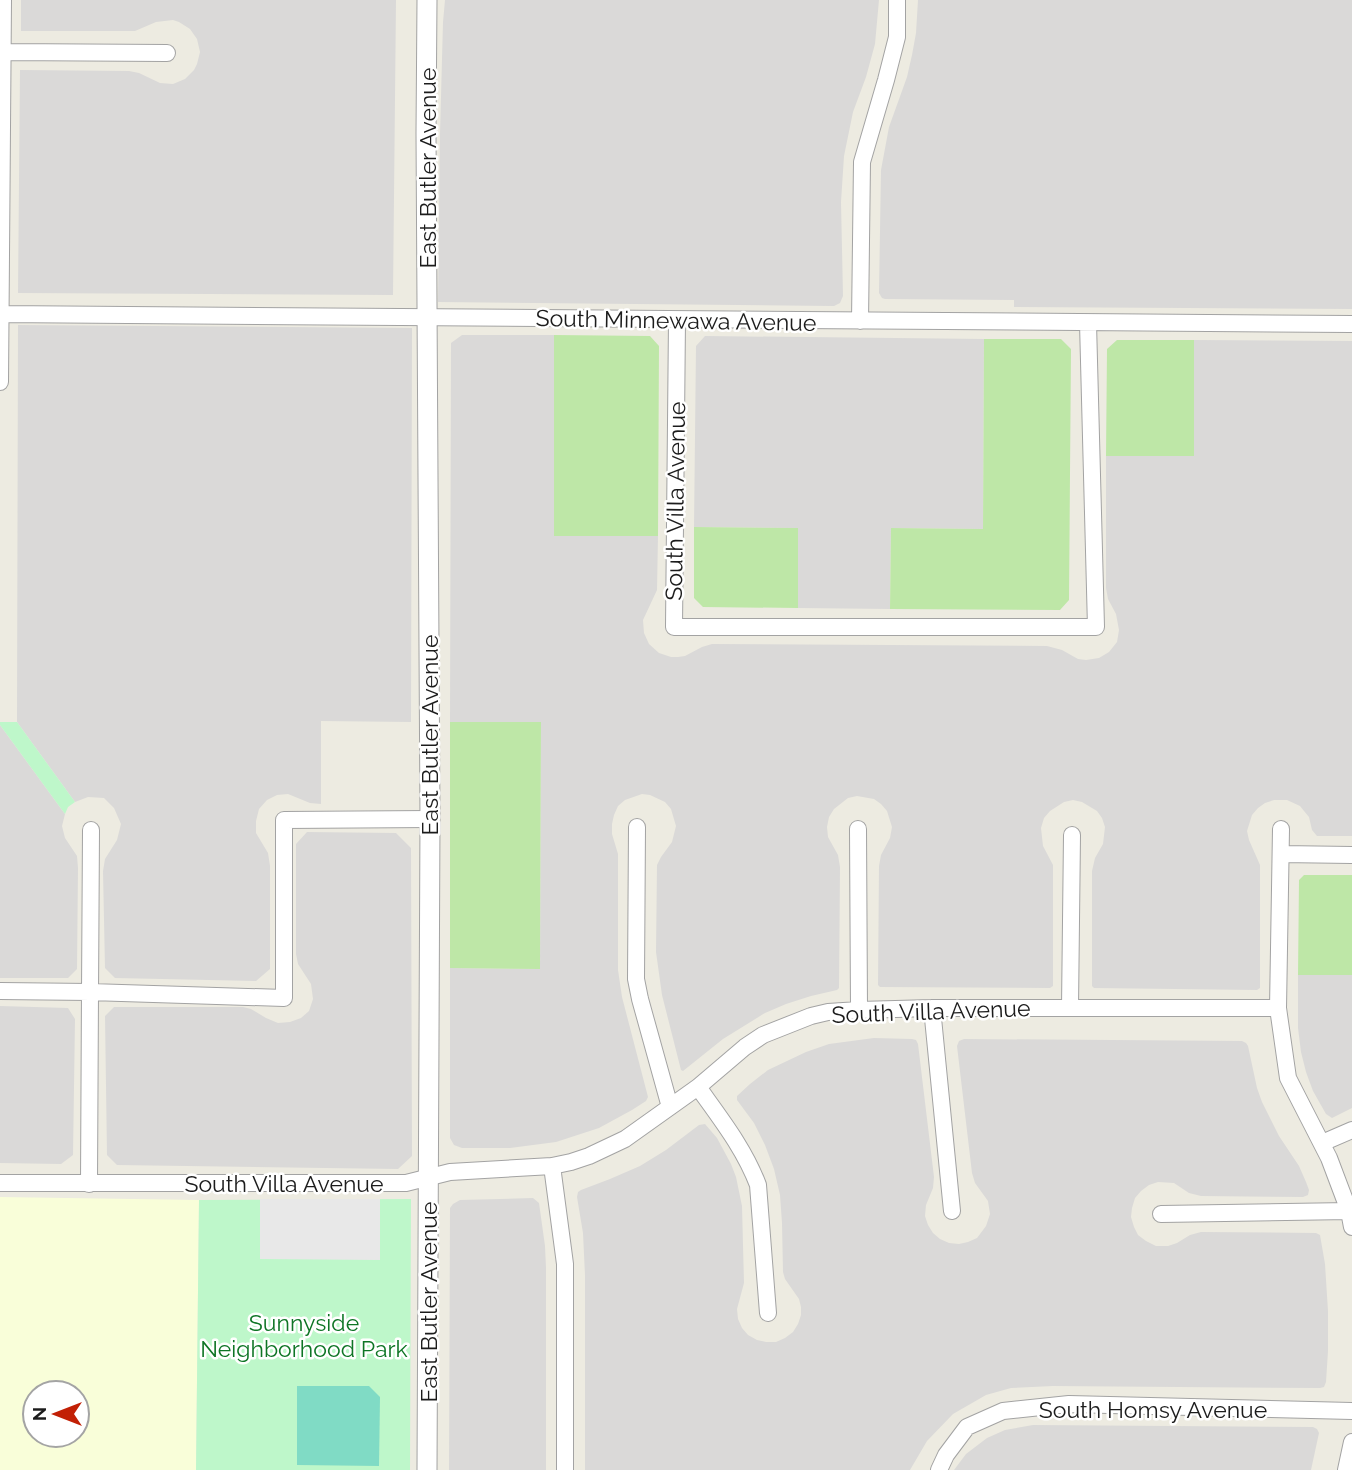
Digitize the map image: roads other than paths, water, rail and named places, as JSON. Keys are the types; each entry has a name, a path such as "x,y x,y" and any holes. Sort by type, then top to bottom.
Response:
{"street":[{"path":"0,382 3,0"},
{"name":"East Butler Avenue","path":"427,0 430,819 427,1470"},
{"path":"860,321 862,162 897,37 897,0"},
{"path":"3,52 167,53"},
{"name":"South Minnewawa Avenue","path":"0,314 1352,324"},
{"name":"South Villa Avenue","path":"677,320 674,627 1096,627 1088,323"},
{"path":"0,991 284,998 284,820 430,819"},
{"path":"637,827 636,979 670,1107"},
{"path":"858,828 859,1010"},
{"path":"1161,1214 1350,1219 1329,1158 1287,1078 1278,1008 1280,828"},
{"path":"89,1184 91,830"},
{"path":"1070,1007 1072,835"},
{"path":"1280,855 1352,855"},
{"path":"932,1008 952,1211"},
{"name":"South Villa Avenue","path":"0,1184 383,1183 406,1182 450,1172 552,1166 571,1163 617,1144 698,1087 763,1035 828,1012 932,1008 1278,1008"},
{"path":"698,1087 739,1144 758,1185 768,1313"},
{"path":"1322,1143 1352,1130"},
{"path":"552,1166 565,1264 565,1470"},
{"name":"South Homsy Avenue","path":"939,1470 946,1455 967,1427 1003,1411 1069,1404 1352,1411"},
{"path":"1346,1470 1352,1442"}],"park label":[{"name":"Sunnyside Neighborhood Park","path":"304,1335"}]}
